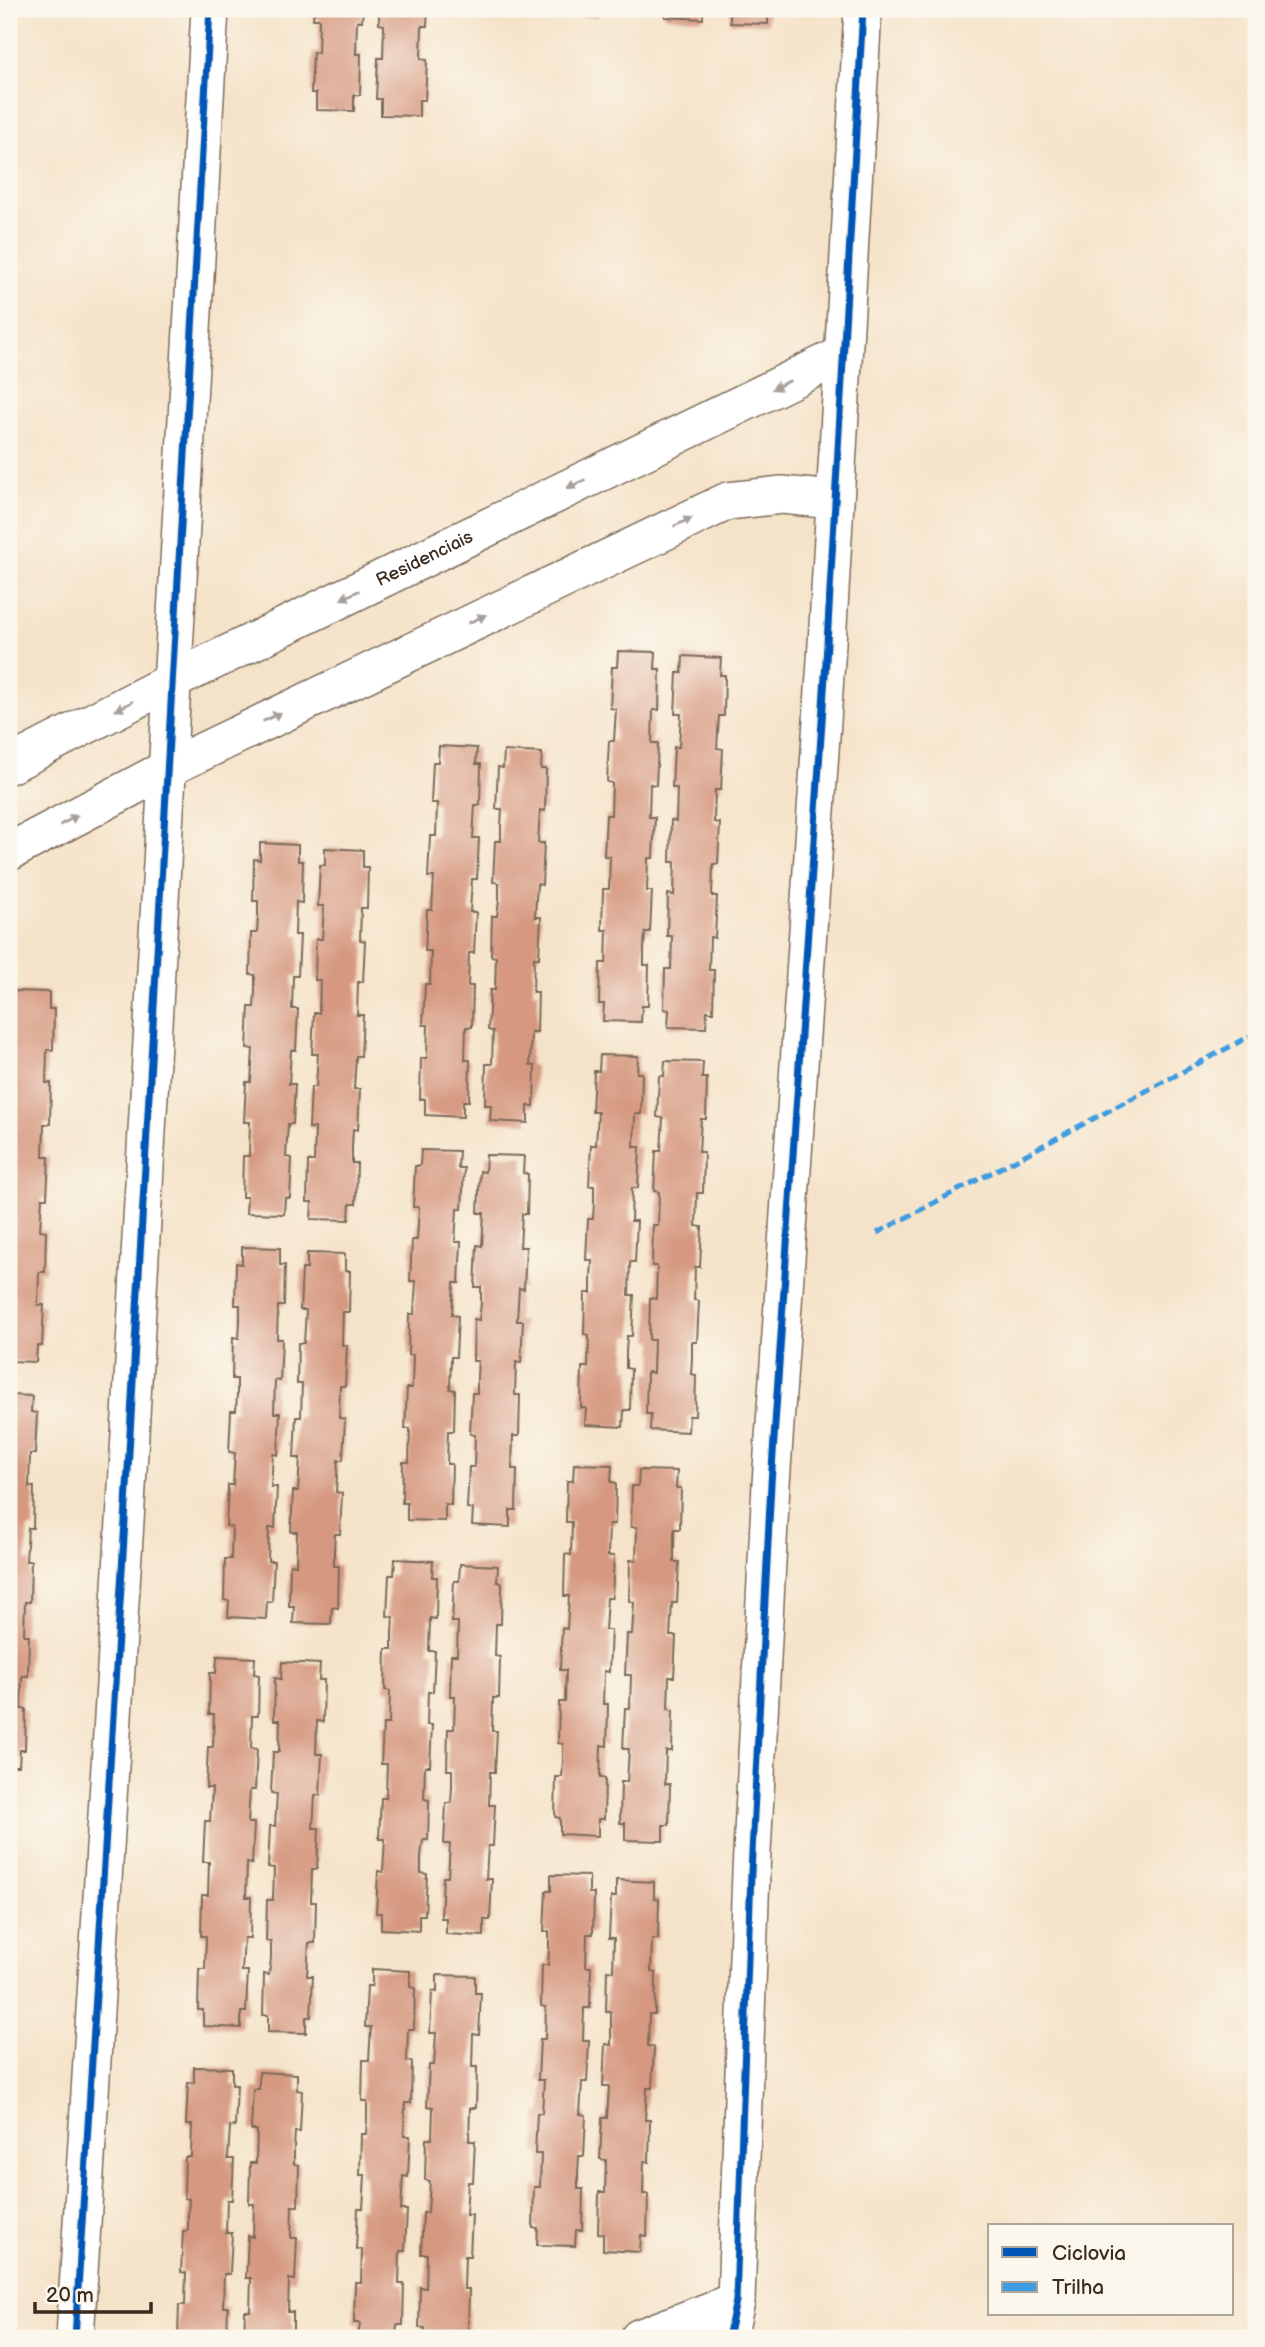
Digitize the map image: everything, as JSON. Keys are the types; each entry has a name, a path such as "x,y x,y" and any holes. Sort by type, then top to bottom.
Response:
{"street":[{"path":"75,2338 170,767 210,9"},
{"path":"728,2338 736,2301 751,1872 771,1484 826,661 863,9"},
{"name":"Residenciais","path":"9,765 174,680 842,355"},
{"path":"9,852 170,767 383,663 728,501 782,495 834,500"},
{"path":"639,2338 736,2301"}],"building":[{"path":"314,9 363,9 362,21 357,21 356,54 361,54 360,95 354,95 354,111 316,110 316,93 311,93 313,52 318,53 319,19 313,19"},
{"path":"379,9 428,9 427,26 422,26 421,59 427,60 425,100 419,100 419,116 381,115 381,99 376,99 378,58 383,58 384,25 379,24"},
{"path":"560,9 598,9 598,17 560,15"},
{"path":"665,9 703,9 703,19 665,17"},
{"path":"730,9 768,9 768,24 730,23"},
{"path":"618,651 656,652 655,669 660,669 659,710 653,710 652,743 658,743 656,785 650,784 649,817 655,817 653,858 648,858 647,891 652,891 650,932 645,932 644,948 644,965 649,965 648,1006 642,1006 641,1022 603,1021 604,1004 599,1004 600,963 606,963 607,930 602,930 603,889 609,889 610,856 604,856 606,815 611,815 612,783 607,782 609,741 614,741 616,709 610,708 612,667 617,667"},
{"path":"683,656 721,658 720,675 725,675 724,716 719,716 717,748 723,749 721,790 715,790 714,822 720,823 718,864 713,864 712,896 717,896 715,938 710,937 709,970 714,970 713,1012 707,1011 706,1028 668,1027 669,1010 664,1009 665,969 671,969 672,936 667,936 668,894 674,895 675,862 670,862 671,820 676,821 677,788 672,788 674,747 679,747 681,714 675,714 677,673 682,673"},
{"path":"439,746 477,748 476,764 481,764 480,805 475,805 473,838 479,838 477,879 472,879 470,912 476,912 474,953 469,953 468,986 473,986 472,1027 466,1027 465,1060 470,1060 469,1101 463,1101 463,1117 425,1115 425,1099 420,1099 421,1058 427,1058 428,1025 423,1025 425,984 430,984 431,951 425,951 427,910 432,910 434,877 428,877 430,836 436,836 437,803 431,803 433,762 438,762"},
{"path":"504,751 542,753 541,769 546,769 545,811 540,810 538,843 544,843 542,885 537,884 535,917 541,917 539,958 534,958 533,992 538,992 537,1032 531,1032 530,1065 535,1066 534,1106 528,1106 528,1123 490,1121 491,1105 485,1105 486,1064 492,1064 493,1031 488,1030 490,990 495,990 496,957 491,956 492,916 497,916 499,900 499,883 493,882 495,841 501,841 502,809 496,809 498,767 503,768"},
{"path":"260,843 298,845 298,861 303,861 302,903 296,902 295,935 300,935 298,976 293,976 292,1009 298,1009 296,1050 291,1050 289,1084 295,1084 293,1124 288,1124 286,1157 292,1158 290,1198 285,1198 284,1214 246,1213 247,1197 242,1197 243,1156 249,1156 250,1122 244,1122 246,1082 251,1082 253,1049 247,1048 249,1007 254,1007 255,992 255,975 250,974 251,933 257,933 258,917 258,901 253,901 254,859 260,860"},
{"path":"325,848 363,850 363,867 368,867 367,908 361,908 360,940 365,941 363,982 358,982 357,1015 363,1015 361,1056 356,1056 354,1089 360,1089 358,1130 353,1129 352,1146 352,1163 357,1163 356,1204 350,1204 349,1220 311,1219 312,1202 307,1202 308,1161 314,1161 315,1128 309,1128 311,1087 316,1087 318,1054 312,1054 314,1013 319,1013 320,980 315,980 316,939 322,939 324,906 318,906 320,865 325,865"},
{"path":"11,991 49,992 49,1009 54,1009 53,1050 47,1050 46,1083 51,1083 50,1124 44,1124 43,1157 49,1157 47,1198 42,1198 40,1230 46,1231 45,1272 39,1272 38,1305 44,1305 42,1346 37,1346 36,1362 9,1361"},
{"path":"600,1055 638,1056 637,1073 642,1073 641,1114 635,1114 634,1147 640,1147 638,1188 632,1188 631,1221 637,1221 635,1262 630,1262 629,1295 634,1295 632,1336 627,1336 626,1352 626,1368 631,1369 630,1410 624,1410 623,1427 585,1425 586,1408 581,1408 582,1367 588,1367 589,1335 584,1334 585,1293 591,1293 592,1260 586,1260 588,1219 593,1219 594,1203 594,1186 589,1186 591,1145 596,1145 598,1112 592,1112 594,1071 599,1071"},
{"path":"665,1061 703,1062 702,1078 707,1078 706,1119 701,1119 699,1152 704,1152 703,1193 697,1193 696,1226 702,1227 700,1267 695,1267 694,1300 699,1301 697,1342 692,1342 691,1374 696,1375 695,1416 689,1416 688,1432 650,1430 651,1414 646,1414 647,1372 653,1373 654,1340 649,1340 650,1298 656,1299 657,1266 652,1266 653,1225 658,1225 659,1192 654,1191 656,1151 661,1151 663,1118 657,1117 659,1076 664,1076"},
{"path":"421,1150 459,1151 458,1168 464,1168 462,1209 457,1209 455,1242 461,1242 459,1283 454,1283 452,1315 458,1316 456,1357 451,1357 450,1389 455,1390 454,1431 448,1431 447,1464 452,1464 451,1505 445,1504 445,1521 407,1520 407,1503 402,1503 403,1462 409,1462 410,1429 405,1429 407,1388 412,1388 413,1355 408,1355 409,1314 414,1314 416,1281 410,1281 412,1240 417,1240 419,1207 413,1207 415,1166 420,1166"},
{"path":"486,1155 524,1156 523,1173 528,1174 527,1214 522,1214 520,1247 526,1247 524,1289 519,1288 517,1321 523,1321 521,1363 516,1362 515,1395 520,1395 519,1436 513,1436 512,1469 517,1469 516,1510 510,1510 510,1527 472,1525 473,1509 467,1508 469,1467 474,1467 475,1435 470,1434 472,1393 477,1393 478,1361 473,1361 474,1319 479,1320 481,1303 481,1287 475,1287 477,1245 482,1246 484,1213 478,1213 480,1171 485,1172"},
{"path":"242,1247 280,1248 280,1265 285,1265 284,1306 278,1306 277,1339 282,1339 280,1381 275,1380 274,1413 280,1413 278,1455 273,1454 271,1487 277,1487 275,1528 269,1528 268,1561 274,1561 272,1602 267,1602 266,1619 228,1617 229,1601 224,1600 225,1559 231,1559 232,1527 226,1526 228,1485 233,1485 235,1453 229,1452 231,1411 236,1411 237,1395 237,1379 232,1379 233,1337 239,1338 240,1321 240,1305 235,1305 236,1263 242,1264"},
{"path":"307,1253 345,1254 345,1271 350,1271 349,1312 343,1312 342,1345 347,1345 345,1386 340,1386 339,1418 345,1419 343,1460 338,1460 336,1492 342,1493 340,1534 335,1534 334,1550 334,1566 339,1566 338,1608 332,1607 331,1624 293,1623 294,1606 289,1606 290,1564 296,1565 297,1532 291,1532 293,1491 298,1491 300,1458 294,1458 296,1417 301,1417 302,1384 297,1384 298,1343 304,1343 306,1310 300,1310 302,1269 307,1269"},
{"path":"9,1395 32,1396 31,1412 37,1413 35,1454 30,1454 29,1487 34,1487 33,1528 28,1528 26,1561 31,1561 30,1602 25,1602 24,1635 29,1635 28,1676 22,1676 21,1709 26,1709 25,1750 20,1750 19,1766 9,1766"},
{"path":"574,1464 612,1465 611,1482 616,1483 615,1524 609,1524 608,1556 614,1556 612,1598 607,1598 605,1630 611,1630 609,1672 604,1671 603,1704 608,1704 607,1746 601,1745 600,1778 605,1778 604,1819 598,1819 598,1836 560,1834 560,1818 555,1817 556,1777 562,1777 563,1761 563,1744 558,1743 559,1702 565,1702 566,1670 560,1670 562,1628 567,1629 569,1596 564,1596 565,1554 571,1555 572,1522 566,1522 567,1481 573,1481"},
{"path":"639,1470 677,1471 676,1488 681,1488 680,1529 674,1529 674,1562 679,1562 677,1603 672,1603 670,1636 676,1636 674,1677 669,1677 668,1709 673,1710 672,1751 666,1751 665,1784 670,1784 669,1825 663,1825 663,1841 625,1840 625,1823 620,1823 621,1782 627,1782 629,1749 623,1749 625,1708 630,1708 631,1675 625,1675 627,1634 632,1634 634,1602 629,1601 630,1560 636,1560 637,1527 631,1527 632,1486 638,1486"},
{"path":"395,1559 433,1561 432,1577 437,1577 436,1619 430,1618 429,1651 435,1651 433,1692 428,1692 427,1725 432,1725 430,1766 425,1766 424,1799 429,1800 428,1840 423,1840 421,1856 421,1873 427,1874 425,1915 419,1915 419,1931 381,1929 381,1913 376,1913 378,1871 383,1872 385,1839 379,1839 381,1798 386,1798 387,1764 381,1764 383,1724 389,1724 390,1691 385,1690 386,1649 392,1649 393,1617 387,1616 389,1575 394,1575"},
{"path":"460,1564 498,1566 497,1582 502,1583 501,1624 496,1624 495,1656 500,1657 499,1698 493,1698 492,1731 497,1731 495,1772 490,1772 489,1805 495,1805 493,1846 488,1846 486,1879 492,1879 490,1920 484,1920 484,1936 446,1934 446,1918 441,1918 443,1877 448,1877 450,1844 444,1844 446,1803 451,1803 452,1787 452,1770 447,1770 448,1729 454,1729 455,1696 450,1696 451,1655 457,1655 458,1622 452,1622 454,1581 459,1581"},
{"path":"217,1656 255,1658 254,1674 259,1675 258,1716 252,1716 251,1748 257,1749 255,1790 250,1790 248,1823 254,1823 252,1864 247,1863 246,1897 251,1897 250,1938 244,1938 242,1971 248,1971 246,2012 241,2012 241,2028 203,2026 203,2010 198,2010 199,1969 205,1969 206,1936 201,1936 202,1895 208,1895 209,1862 203,1862 205,1821 210,1821 212,1788 206,1788 208,1747 213,1747 214,1714 209,1714 210,1673 216,1673"},
{"path":"282,1662 320,1664 319,1680 324,1680 323,1722 317,1721 316,1754 322,1754 320,1795 315,1795 313,1828 319,1828 317,1869 312,1869 311,1902 316,1902 315,1943 309,1943 307,1976 313,1976 311,2017 306,2017 306,2033 268,2032 268,2015 263,2015 264,1974 269,1975 271,1958 271,1941 266,1941 267,1900 273,1900 274,1868 268,1867 270,1826 275,1826 277,1794 271,1793 273,1752 279,1752 280,1720 274,1720 275,1678 281,1679"},
{"path":"9,1822 12,1823 11,1857 9,1857"},
{"path":"551,1875 589,1876 589,1893 594,1893 593,1934 587,1934 586,1967 591,1967 590,2008 584,2008 583,2041 589,2041 587,2082 582,2082 580,2114 586,2115 584,2156 579,2156 578,2172 578,2189 583,2189 582,2230 576,2230 575,2246 537,2245 538,2228 533,2228 534,2187 540,2187 541,2154 535,2154 537,2113 542,2113 544,2080 538,2080 540,2039 545,2039 546,2007 541,2006 542,1965 548,1965 549,1932 544,1932 546,1891 551,1891"},
{"path":"616,1880 654,1882 654,1898 659,1899 658,1939 652,1939 651,1972 656,1973 655,2014 649,2014 648,2046 654,2047 652,2088 647,2088 645,2120 650,2120 649,2162 644,2161 643,2194 648,2194 647,2236 641,2235 640,2252 603,2250 603,2234 598,2233 599,2192 605,2192 606,2160 600,2159 602,2118 607,2118 609,2086 603,2086 605,2044 611,2045 611,2012 606,2012 607,1970 613,1971 614,1938 609,1938 611,1897 616,1897"},
{"path":"372,1969 410,1971 410,1987 415,1988 414,2029 408,2029 407,2061 412,2062 411,2103 405,2103 404,2136 410,2136 408,2177 403,2176 401,2210 407,2210 405,2251 400,2251 399,2284 404,2284 403,2325 397,2325 396,2338 358,2338 360,2323 354,2323 355,2282 361,2282 362,2249 356,2249 358,2208 363,2208 365,2175 360,2175 361,2134 366,2134 367,2118 367,2101 362,2101 363,2060 369,2060 371,2027 365,2027 367,1986 372,1986"},
{"path":"437,1975 475,1976 475,1993 481,1993 479,2035 473,2034 472,2067 477,2067 476,2108 470,2108 469,2141 475,2141 473,2182 468,2182 466,2215 472,2215 470,2256 465,2256 464,2289 469,2289 468,2330 462,2330 462,2338 424,2338 425,2328 419,2328 420,2287 426,2288 427,2254 421,2254 423,2213 428,2213 430,2181 425,2180 426,2139 432,2139 433,2107 427,2106 429,2065 434,2065 436,2033 430,2033 432,1991 437,1992"},
{"path":"194,2067 232,2068 232,2085 237,2085 235,2127 230,2126 228,2159 234,2159 232,2200 227,2200 226,2233 232,2233 230,2274 224,2274 223,2307 228,2307 227,2338 178,2338 179,2305 185,2305 186,2273 181,2272 183,2231 188,2231 189,2199 184,2198 185,2157 191,2157 192,2125 186,2125 188,2083 194,2083"},
{"path":"259,2072 297,2074 297,2090 302,2091 300,2132 295,2132 294,2148 294,2164 299,2165 298,2206 292,2206 291,2238 297,2238 295,2280 289,2279 288,2312 293,2312 293,2338 244,2338 245,2311 250,2311 251,2278 246,2278 248,2236 253,2237 254,2204 249,2204 250,2163 256,2163 257,2130 251,2130 253,2089 259,2089"}],"marked path":[{"path":"877,1233 1256,1033"}],"cycle path":[{"path":"75,2338 162,882 210,9"},
{"path":"728,2338 736,2301 751,1872 771,1484 826,661 863,9"}]}
